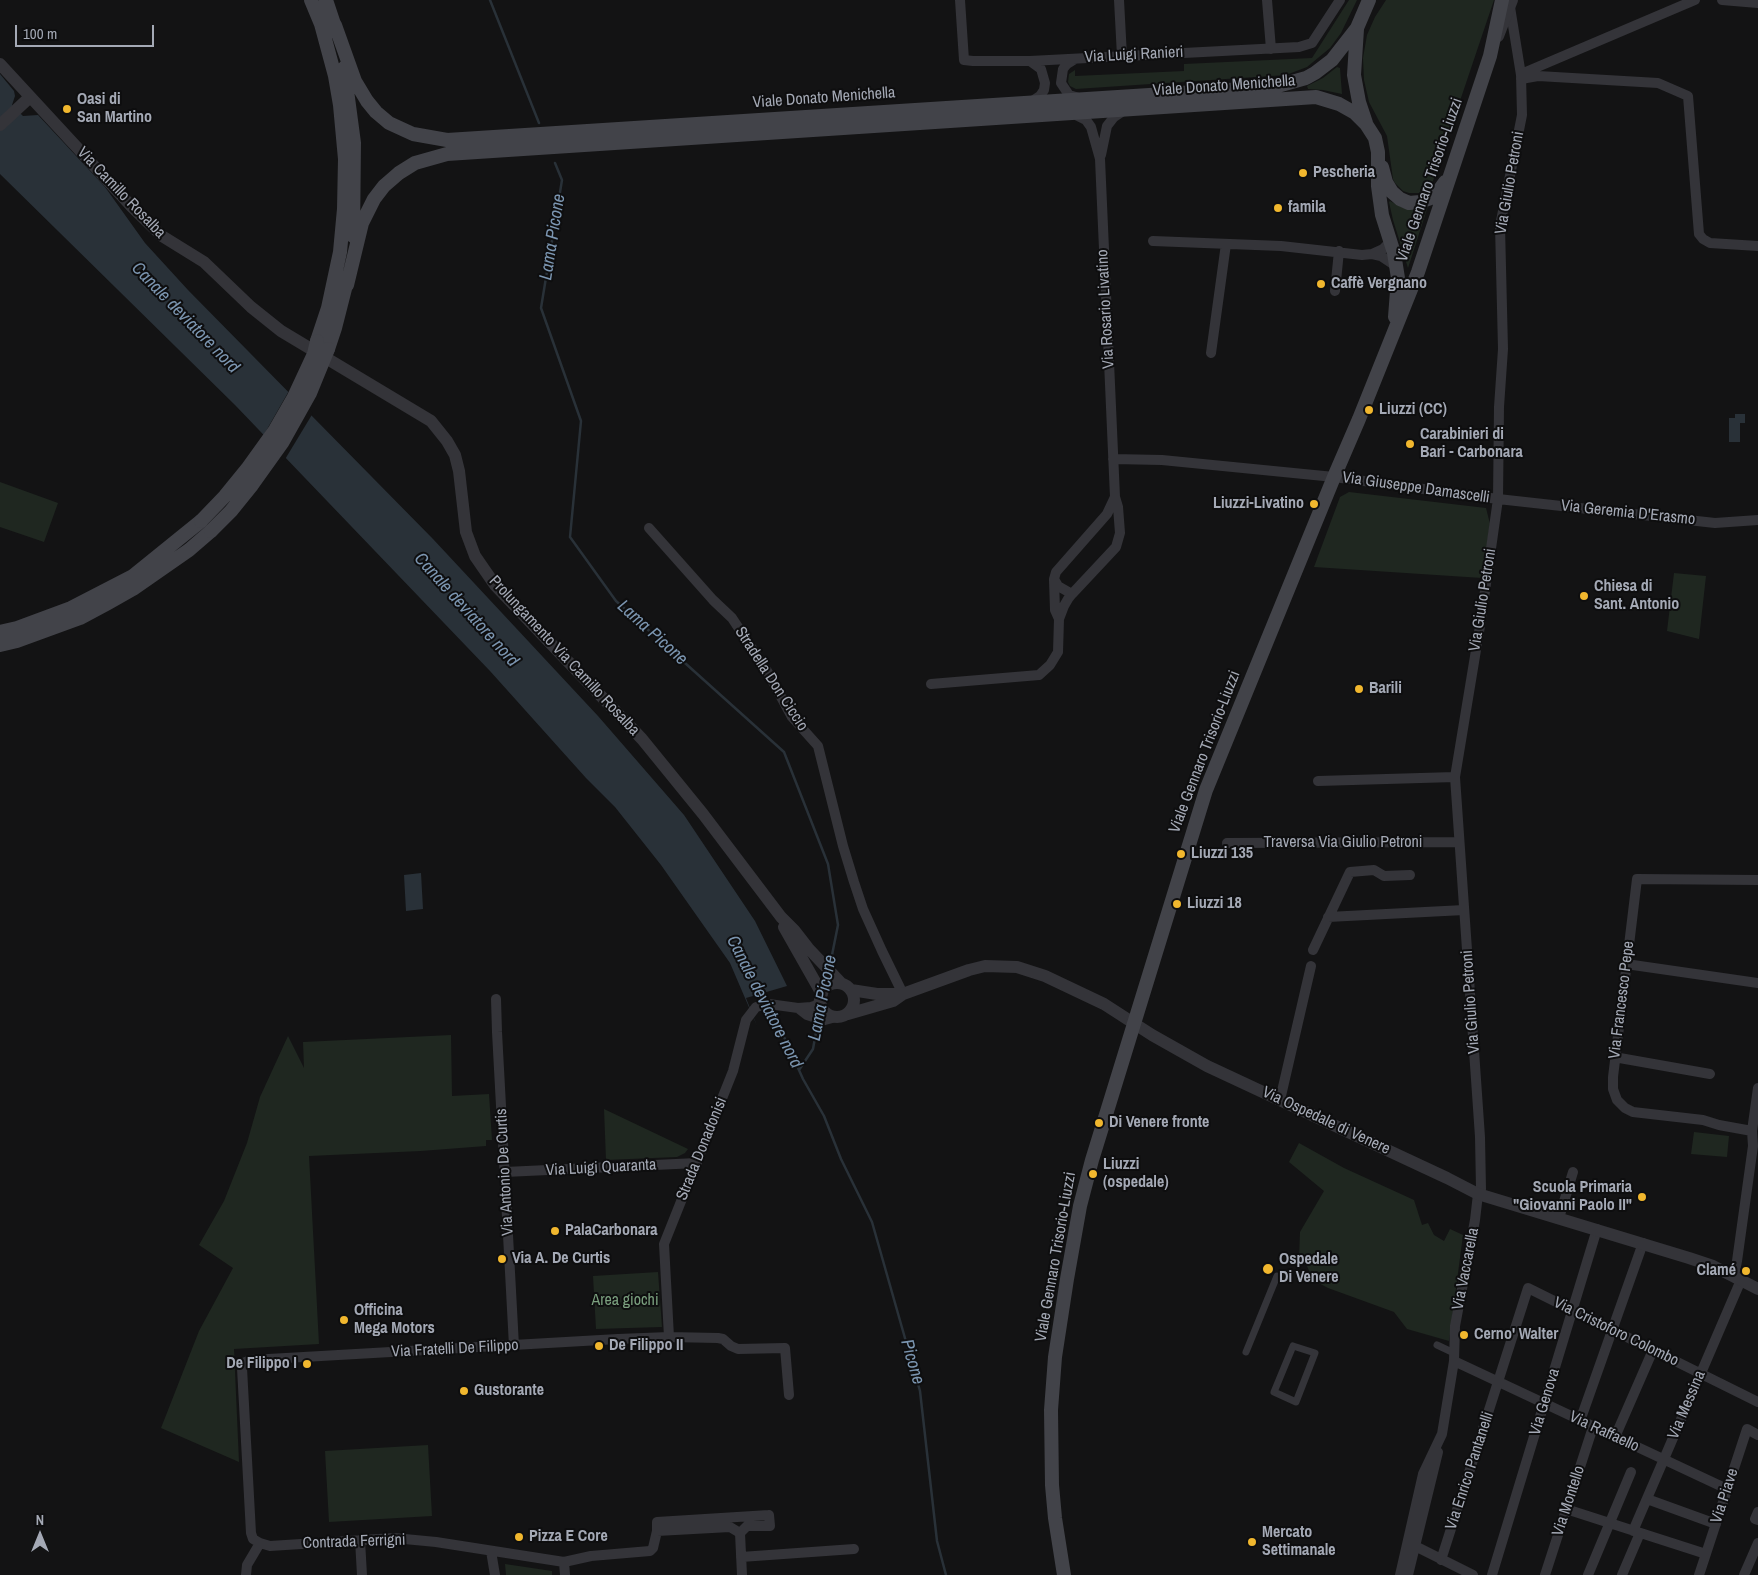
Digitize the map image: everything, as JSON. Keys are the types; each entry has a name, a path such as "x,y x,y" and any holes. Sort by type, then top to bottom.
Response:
{"main road":[{"path":"0,645 17,641 80,618 124,594 189,550 231,511 252,485 295,421 320,347 336,274 342,233 345,185 344,139 340,105 330,53 311,0"},
{"name":"Viale Donato Menichella","path":"347,285 362,222 374,199 384,186 407,168 428,158 447,154 1082,98 1274,87 1315,74 1332,60 1357,28 1369,0"},
{"path":"0,632 17,628 71,608 133,576 201,521 225,496 262,449 294,397 320,347 336,328 347,285 353,240 354,143 346,82 335,25 327,1"},
{"name":"Viale Gennaro Trisorio-Liuzzi","path":"1064,1575 1052,1486 1051,1410 1055,1357 1080,1206 1092,1160 1206,790 1418,272 1490,56 1501,9 1508,2"},
{"name":"Viale Donato Menichella","path":"335,25 355,81 376,112 389,123 413,134 447,140 1073,114 1316,97 1339,104 1355,113 1366,124 1375,138 1378,152 1378,186 1382,215 1391,241 1398,278 1394,330"},
{"name":"Viale Donato Menichella","path":"1357,28 1354,74 1359,102 1366,124"},
{"path":"1378,152 1386,182 1392,192 1400,199 1409,203 1431,198 1440,189 1454,167"}],"street":[{"name":"Via Luigi Ranieri","path":"960,0 964,60 1030,61 1286,48 1312,43 1340,0"},
{"path":"1119,0 1122,56"},
{"path":"1268,0 1270,49"},
{"path":"1521,77 1695,0"},
{"path":"1722,0 1758,3"},
{"name":"Via Giulio Petroni","path":"1478,1194 1481,1188 1480,1137 1455,777 1480,626 1498,499 1499,407 1503,349 1500,226 1522,115 1521,77 1508,2"},
{"path":"1079,58 1067,64 1061,76 1061,83 1069,95 1075,98 1082,98"},
{"path":"1027,103 1040,96 1045,83 1041,69 1030,61"},
{"name":"Via Camillo Rosalba","path":"0,64 132,207 162,236 204,262 265,319 302,344"},
{"path":"1521,77 1538,76 1658,83 1688,96 1699,234 1710,243 1758,246"},
{"path":"0,125 30,97"},
{"path":"1100,159 1107,126 1123,110"},
{"path":"1073,114 1086,120 1091,127 1100,159"},
{"name":"Via Rosario Livatino","path":"931,684 1039,676 1050,665 1058,652 1059,619 1064,606 1072,594 1116,547 1120,533 1118,507 1115,497 1100,159"},
{"path":"1153,241 1339,251 1362,255 1372,254 1381,256 1396,266"},
{"path":"1372,254 1383,249 1391,241"},
{"path":"1212,353 1226,244"},
{"path":"1336,291 1339,251"},
{"name":"Prolungamento Via Camillo Rosalba","path":"302,344 431,421 447,441 455,455 460,471 466,532 475,556 495,585 642,739 708,821 781,917 820,962 846,987"},
{"path":"1113,459 1162,460 1334,477"},
{"name":"Via Giuseppe Damascelli","path":"1334,477 1498,499"},
{"path":"1059,619 1056,610 1054,579 1056,572 1107,514 1115,497"},
{"name":"Via Geremia D'Erasmo","path":"1498,499 1715,523 1758,520"},
{"name":"Stradella Don Ciccio","path":"649,528 713,600 732,618 767,671 792,717 818,746 854,882 874,934 903,994"},
{"path":"1054,579 1058,586 1072,594"},
{"path":"1318,780 1455,777"},
{"name":"Traversa Via Giulio Petroni","path":"1228,843 1459,842"},
{"path":"1313,950 1350,872 1374,870 1384,876 1410,875"},
{"name":"Via Francesco Pepe","path":"1754,1136 1703,1120 1641,1114 1628,1110 1618,1100 1613,1089 1614,1057 1637,880 1758,880"},
{"path":"1328,917 1464,910"},
{"name":"Prolungamento Via Camillo Rosalba","path":"781,917 787,934 821,997"},
{"path":"1626,964 1758,983"},
{"name":"Via Ospedale di Venere","path":"842,1015 893,1001 903,994 969,970 985,966 1017,967 1045,976 1104,1004 1135,1025 1207,1066 1478,1194 1713,1266 1758,1289"},
{"path":"1280,1100 1311,966"},
{"path":"836,984 846,987 854,996 854,1002 842,1015 824,1012 821,1006 821,997 830,986 836,984"},
{"name":"Via Ospedale di Venere","path":"846,987 877,994 903,994"},
{"name":"Strada Donadonisi","path":"669,1337 664,1244 733,1071 743,1026 748,1016 756,1007 769,1004 798,1008 811,1007 817,1005 821,997"},
{"name":"Via Antonio De Curtis","path":"496,999 514,1346"},
{"name":"Strada Donadonisi","path":"798,1008 807,1015 825,1020 842,1015"},
{"path":"1614,1057 1710,1074"},
{"name":"Via Messina","path":"1622,1575 1647,1499 1700,1374 1737,1278 1738,1251 1754,1136 1758,1088"},
{"name":"Via Luigi Quaranta","path":"505,1172 697,1163"},
{"path":"1559,1218 1573,1172"},
{"name":"Via Vaccarella","path":"1408,1575 1442,1434 1454,1357 1455,1326 1475,1220 1478,1194"},
{"name":"Via Genova","path":"1492,1575 1597,1230"},
{"path":"1580,1421 1643,1243"},
{"path":"1246,1352 1277,1276"},
{"name":"Via Cristoforo Colombo","path":"1528,1288 1758,1402"},
{"name":"Via Enrico Pantanelli","path":"1442,1560 1528,1288"},
{"name":"Via Fratelli De Filippo","path":"260,1544 253,1539 251,1533 242,1368 243,1363 251,1360 669,1337 723,1338 731,1346 738,1349 786,1348 788,1395"},
{"path":"1437,1345 1454,1357"},
{"path":"1293,1346 1315,1353 1296,1402 1274,1392 1293,1346"},
{"path":"1616,1437 1653,1350"},
{"name":"Via Raffaello","path":"1454,1357 1498,1382 1728,1490"},
{"name":"Via Montello","path":"1545,1575 1593,1427"},
{"name":"Via Piave","path":"1699,1575 1747,1429 1758,1436"},
{"name":"Via Vaccarella","path":"1400,1575 1423,1474 1442,1434"},
{"path":"1588,1575 1631,1472"},
{"path":"1647,1499 1716,1524"},
{"path":"1566,1509 1706,1554"},
{"path":"1758,1512 1755,1519 1758,1520"},
{"path":"769,1515 770,1526 747,1526 740,1532 730,1527 657,1531 657,1522 769,1515"},
{"name":"Contrada Ferrigni","path":"260,1544 270,1546 394,1538 436,1542 564,1562 591,1556 650,1551 653,1548 657,1531"},
{"path":"740,1532 742,1575"},
{"path":"360,1540 362,1575"},
{"path":"1744,1575 1758,1543"},
{"path":"246,1575 250,1557 260,1544"},
{"path":"1415,1546 1473,1575"},
{"path":"741,1557 854,1549"},
{"path":"491,1551 495,1575"},
{"path":"564,1562 565,1575"}],"green space":[{"path":"1349,0 1357,0 1341,33 1330,48 1307,67 1286,75 1076,89 1070,86 1068,82 1069,74 1075,70 1075,76 1184,71 1184,64 1312,58"},
{"path":"1386,0 1494,0 1433,181 1421,193 1403,191 1395,183 1387,136 1369,102 1364,80 1363,58 1367,35 1375,17"},
{"path":"1337,67 1340,68 1342,94 1308,89 1307,86 1323,78"},
{"path":"1390,201 1403,208 1428,206 1408,268 1393,220"},
{"path":"0,482 58,503 44,542 0,527"},
{"path":"1349,492 1486,508 1490,524 1482,578 1314,567 1340,497"},
{"path":"1674,573 1706,576 1699,639 1667,631"},
{"path":"451,1035 452,1096 489,1094 492,1140 486,1140 486,1146 309,1156 319,1344 234,1349 239,1462 161,1428 199,1331 233,1268 199,1245 224,1201 247,1143 260,1097 288,1036 304,1068 303,1042"},
{"path":"604,1109 688,1149 677,1157 606,1160"},
{"path":"1694,1132 1729,1136 1727,1157 1691,1154"},
{"path":"1299,1143 1344,1168 1414,1200 1422,1225 1428,1223 1434,1235 1444,1241 1450,1229 1463,1235 1449,1341 1407,1329 1394,1312 1328,1288 1313,1280 1307,1266 1299,1259 1300,1232 1324,1191 1289,1162"},
{"name":"Area giochi","path":"658,1272 662,1327 596,1329 593,1276"},
{"path":"428,1445 432,1516 329,1522 325,1451"},
{"path":"505,1564 552,1571 552,1575 506,1575"}],"water":[{"path":"0,74 14,91 15,96 12,105 23,116 38,115 105,187 145,243 188,290 433,539 598,716 684,815 755,921 787,986 746,998 757,1026 730,963 661,865 615,807 586,778 490,671 235,405 0,174"},
{"path":"1735,414 1745,414 1745,423 1740,423 1740,442 1729,442 1729,418 1735,418"},
{"path":"421,873 423,909 406,911 404,875"}],"pier":[{"path":"290,389 313,413 284,461 262,438"}],"waterway":[{"name":"Lama Picone","path":"490,0 539,123"},
{"name":"Lama Picone","path":"555,163 562,180 541,308 581,421 570,537 616,601 784,752 828,864 838,925 830,965"},
{"name":"Lama Picone","path":"825,989 828,975"},
{"name":"Canale deviatore nord","path":"763,990 768,1001"},
{"name":"Picone","path":"771,1008 803,1079 824,1116 841,1159 872,1222 920,1391 937,1541 946,1575"},
{"name":"Lama Picone","path":"799,1070 813,1049 818,1021"}],"place":[{"name":"Oasi di San Martino","path":"67,109"},
{"name":"Pescheria","path":"1303,173"},
{"name":"famila","path":"1278,208"},
{"name":"Caffè Vergnano","path":"1321,284"},
{"name":"Liuzzi (CC)","path":"1369,410"},
{"name":"Carabinieri di Bari - Carbonara","path":"1410,444"},
{"name":"Liuzzi-Livatino","path":"1314,504"},
{"name":"Chiesa di Sant. Antonio","path":"1584,596"},
{"name":"Barili","path":"1359,689"},
{"name":"Liuzzi 135","path":"1181,854"},
{"name":"Liuzzi 18","path":"1177,904"},
{"name":"Di Venere fronte","path":"1099,1123"},
{"name":"Liuzzi (ospedale)","path":"1093,1174"},
{"name":"Scuola Primaria \"Giovanni Paolo II\"","path":"1642,1197"},
{"name":"PalaCarbonara","path":"555,1231"},
{"name":"Via A. De Curtis","path":"502,1259"},
{"name":"Ospedale Di Venere","path":"1268,1269"},
{"name":"Clamé","path":"1746,1271"},
{"name":"Officina Mega Motors","path":"344,1320"},
{"name":"Cerno' Walter","path":"1464,1335"},
{"name":"De Filippo II","path":"599,1346"},
{"name":"De Filippo I","path":"307,1364"},
{"name":"Gustorante","path":"464,1391"},
{"name":"Pizza E Core","path":"519,1537"},
{"name":"Mercato Settimanale","path":"1252,1542"}]}
